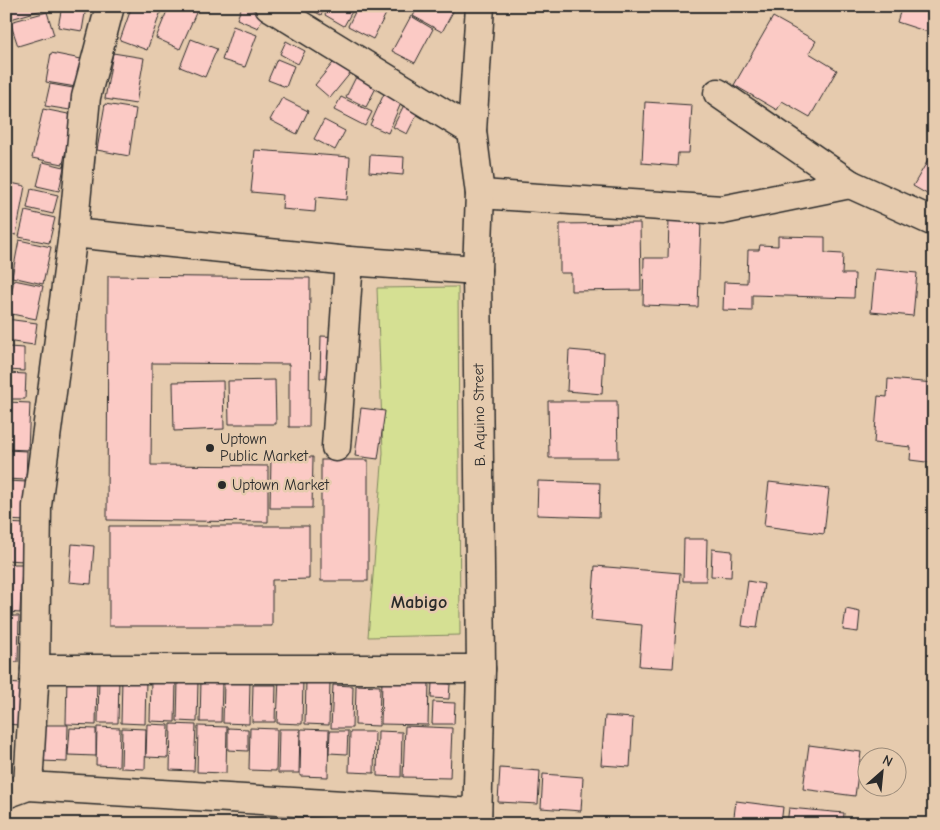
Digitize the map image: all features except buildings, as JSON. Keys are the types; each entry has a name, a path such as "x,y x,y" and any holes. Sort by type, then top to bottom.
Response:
{"street":[{"path":"110,6 86,97 73,233 37,506 35,668 17,790 477,818"},
{"path":"268,6 472,131"},
{"name":"B. Aquino Street","path":"477,818 481,669 478,270 480,194 472,131 480,6"},
{"path":"718,94 850,184 934,222"},
{"path":"480,194 722,210 850,184"},
{"path":"73,233 349,261 478,270"},
{"path":"336,447 349,261"},
{"path":"35,668 481,669"}],"green space":[{"path":"458,287 460,635 368,637 383,453 377,288"}],"place":[{"name":"Uptown Public Market","path":"210,448"},
{"name":"Uptown Market","path":"222,485"}],"district":[{"name":"Mabigo","path":"419,602"}]}
